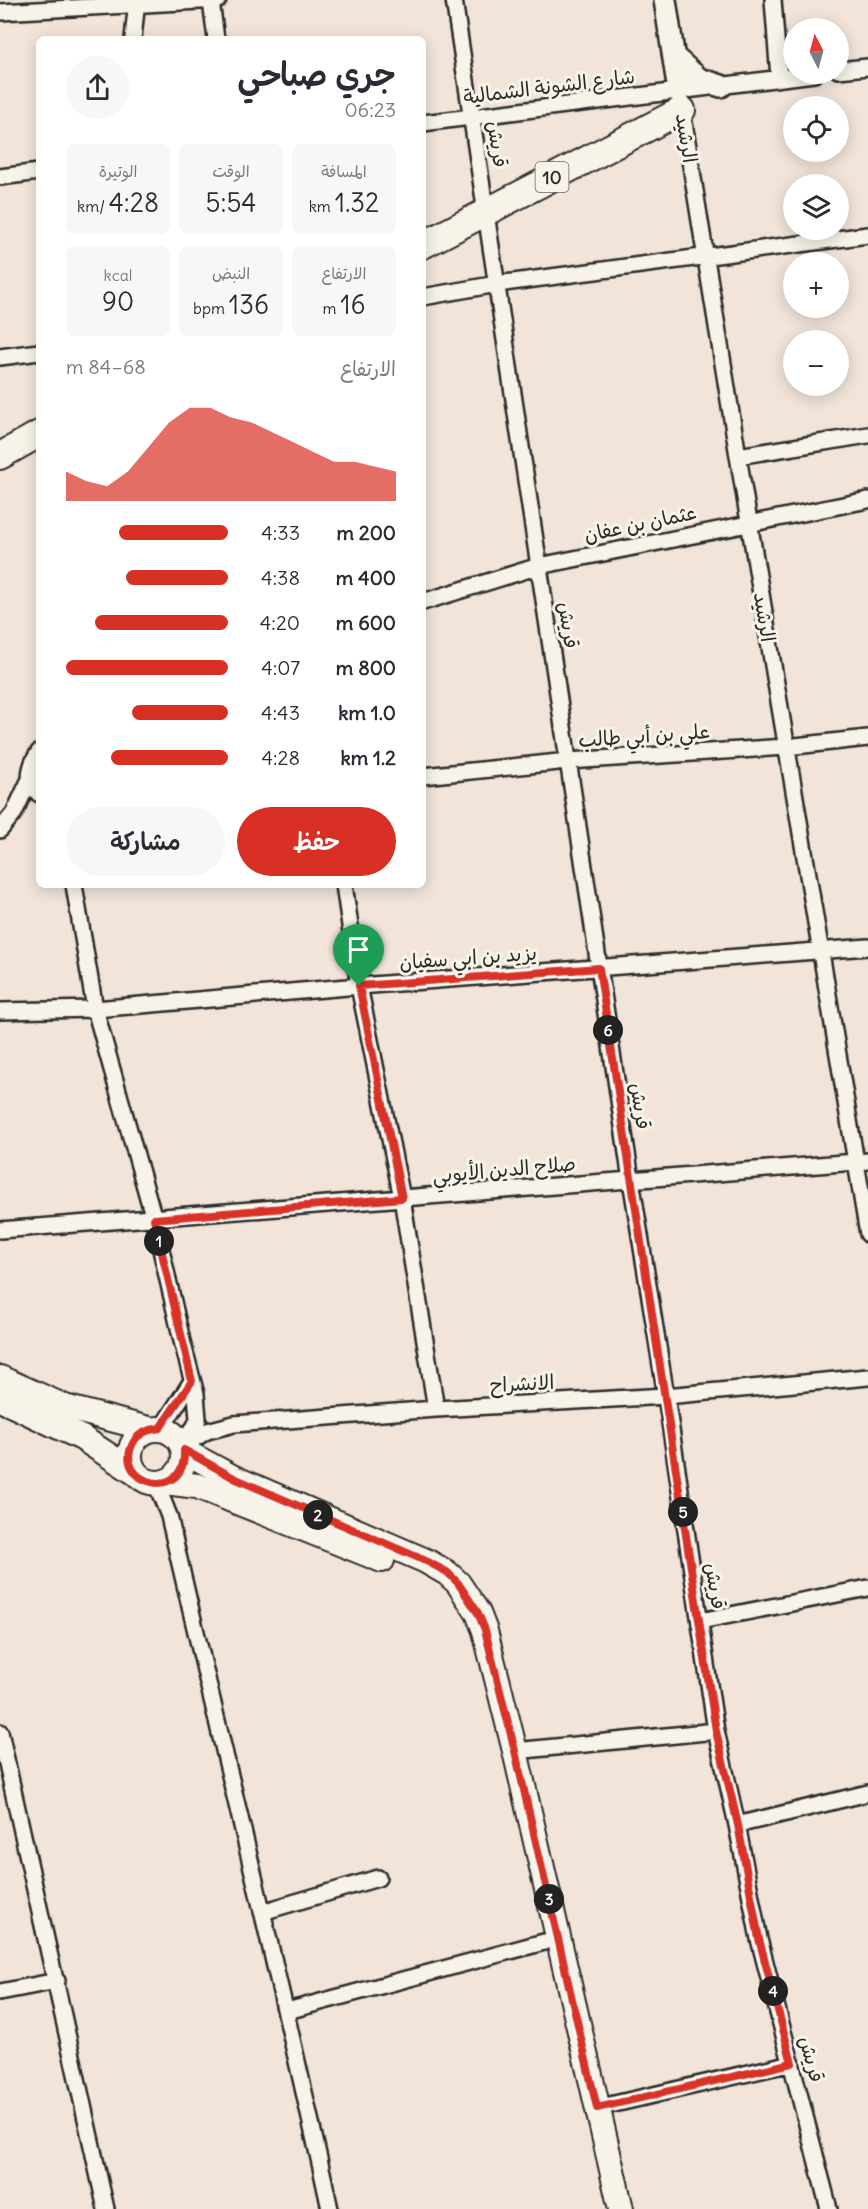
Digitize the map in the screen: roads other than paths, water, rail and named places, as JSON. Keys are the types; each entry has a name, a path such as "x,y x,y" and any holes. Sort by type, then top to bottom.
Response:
{"highway":[{"name":"10","path":"426,226 485,203 681,101"},
{"name":"10","path":"426,243 485,203"},
{"path":"0,456 36,436"},
{"path":"0,476 36,457"}],"main road":[{"name":"الرشيد","path":"665,0 681,101"},
{"path":"674,57 699,79 721,86"},
{"path":"0,1378 65,1407 172,1433 183,1446 234,1478 447,1572 468,1596 485,1630 621,2209"},
{"path":"0,1399 82,1438 147,1482 197,1486 389,1562 432,1581 452,1598 469,1626 482,1667 605,2209"},
{"path":"134,1472 130,1464 131,1447 135,1439 155,1429"},
{"path":"160,1483 172,1479 183,1466 183,1446"}],"street":[{"path":"0,12 137,2 218,0"},
{"name":"قريش","path":"454,0 630,1180 666,1396 716,1731 738,1825 759,1939 830,2209"},
{"path":"773,0 778,78"},
{"path":"211,1 216,36"},
{"path":"133,36 137,2"},
{"path":"849,69 868,67"},
{"name":"شارع الشونة الشمالية","path":"426,123 472,116 681,101 721,86 783,77"},
{"name":"الرشيد","path":"681,101 820,951 862,1161 868,1234"},
{"path":"0,177 36,172"},
{"path":"426,296 497,284 705,255 868,235"},
{"path":"0,357 36,352"},
{"path":"738,456 868,435"},
{"name":"عثمان بن عفان","path":"426,601 539,566 749,522 868,500"},
{"name":"علي بن أبي طالب","path":"426,776 568,761 786,747 868,738"},
{"path":"5,822 30,779 31,764 36,756"},
{"path":"30,779 36,792"},
{"path":"5,822 36,804"},
{"path":"74,888 94,1009 154,1219 197,1404 198,1419 183,1446"},
{"path":"344,888 359,986 402,1198 436,1408"},
{"name":"يزيد بن ابي سفيان","path":"0,1011 94,1009 868,947"},
{"name":"صلاح الدين الأيوبي","path":"0,1230 862,1161"},
{"name":"الانشراح","path":"183,1446 207,1431 234,1424 436,1408 666,1396 868,1377"},
{"path":"155,1429 192,1381"},
{"path":"160,1483 225,1764 287,2011 330,2209"},
{"path":"700,1621 868,1588"},
{"path":"515,1751 716,1731"},
{"path":"0,1732 106,2209"},
{"path":"738,1825 868,1793"},
{"path":"262,1912 378,1878"},
{"path":"287,2011 544,1942"},
{"path":"0,1992 57,1981"},
{"path":"597,2108 792,2063"}]}
